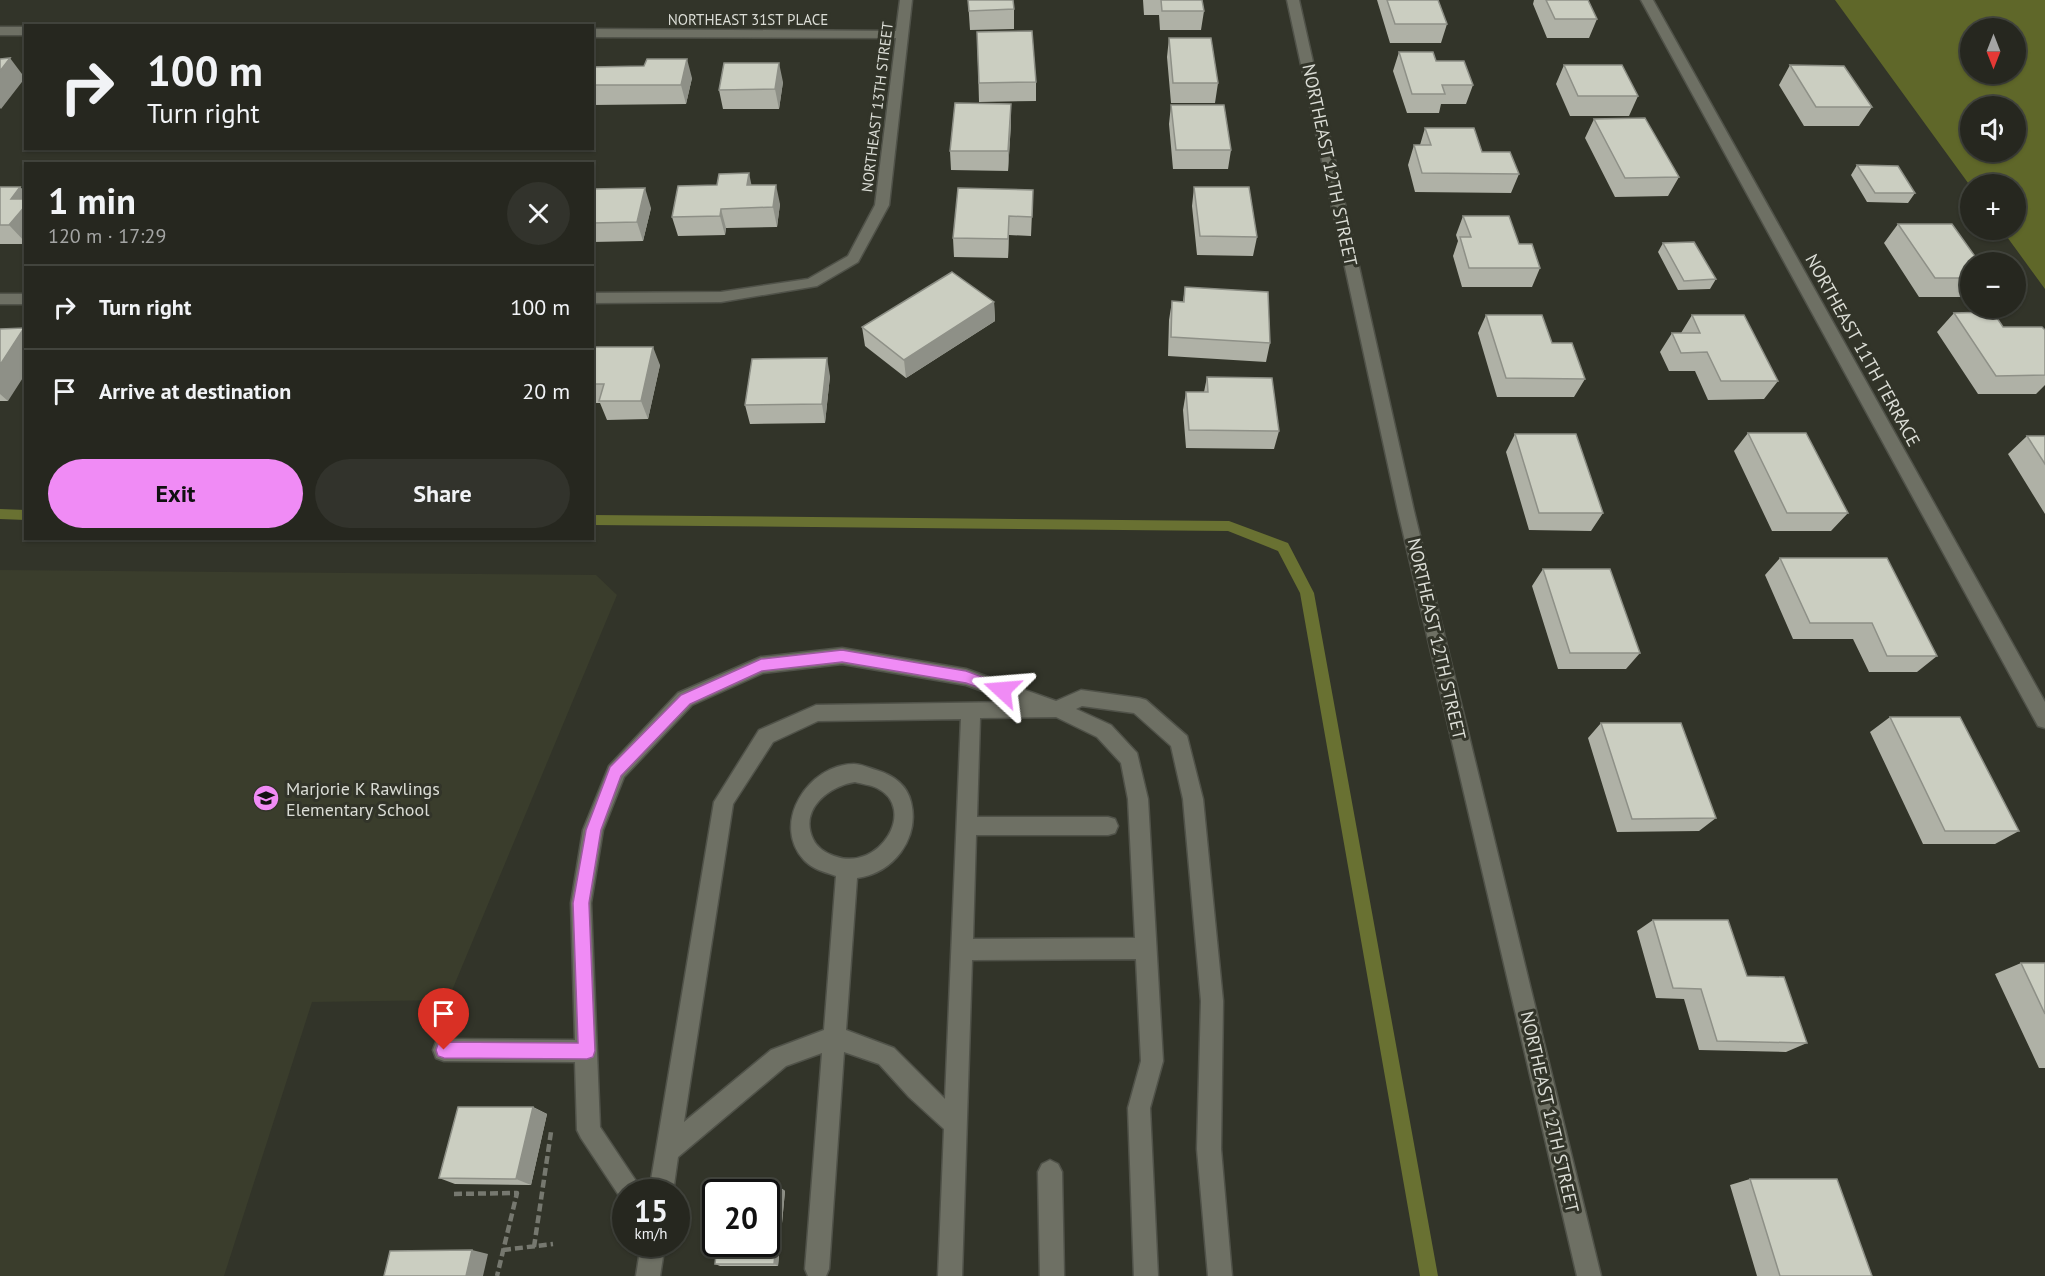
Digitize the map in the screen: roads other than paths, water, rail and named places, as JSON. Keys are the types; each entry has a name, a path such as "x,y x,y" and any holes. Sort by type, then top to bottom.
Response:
{"street":[{"name":"NORTHEAST 13TH STREET","path":"594,298 721,297 812,283 853,259 882,206 906,0"},
{"name":"NORTHEAST 12TH STREET","path":"1293,0 1406,511 1589,1276"},
{"name":"NORTHEAST 11TH TERRACE","path":"1647,0 2045,720"},
{"path":"0,31 24,31"},
{"name":"NORTHEAST 31ST PLACE","path":"594,33 903,35"},
{"path":"0,299 24,299"},
{"path":"621,1179 589,1130 581,903 593,830 616,772 686,699 761,665 842,656 966,677 1057,709 1104,731 1130,759 1138,799 1152,1061 1139,1108 1146,1276"},
{"path":"663,1179 724,802 766,736 816,713 1057,709 1081,698 1139,706 1180,742 1193,799 1212,1001 1209,1149 1220,1276"},
{"path":"950,1276 971,711"},
{"path":"855,773 871,774 891,786 904,804 906,820 902,835 893,849 880,861 847,870 829,866 815,857 804,844 800,828 802,812 810,796 822,784 838,776 855,773"},
{"path":"967,826 1108,826"},
{"path":"817,1269 847,870"},
{"path":"962,951 1145,948"},
{"path":"667,1151 779,1058 835,1037 886,1056 917,1089 956,1124"},
{"path":"444,1050 587,1051"},
{"path":"1050,1172 1052,1276"},
{"path":"648,1276 651,1257"}],"waterway":[{"path":"0,514 24,515"},
{"path":"594,520 1229,526 1283,547 1307,593 1429,1276"}],"place":[{"name":"Marjorie K Rawlings Elementary School","path":"266,798"}]}
